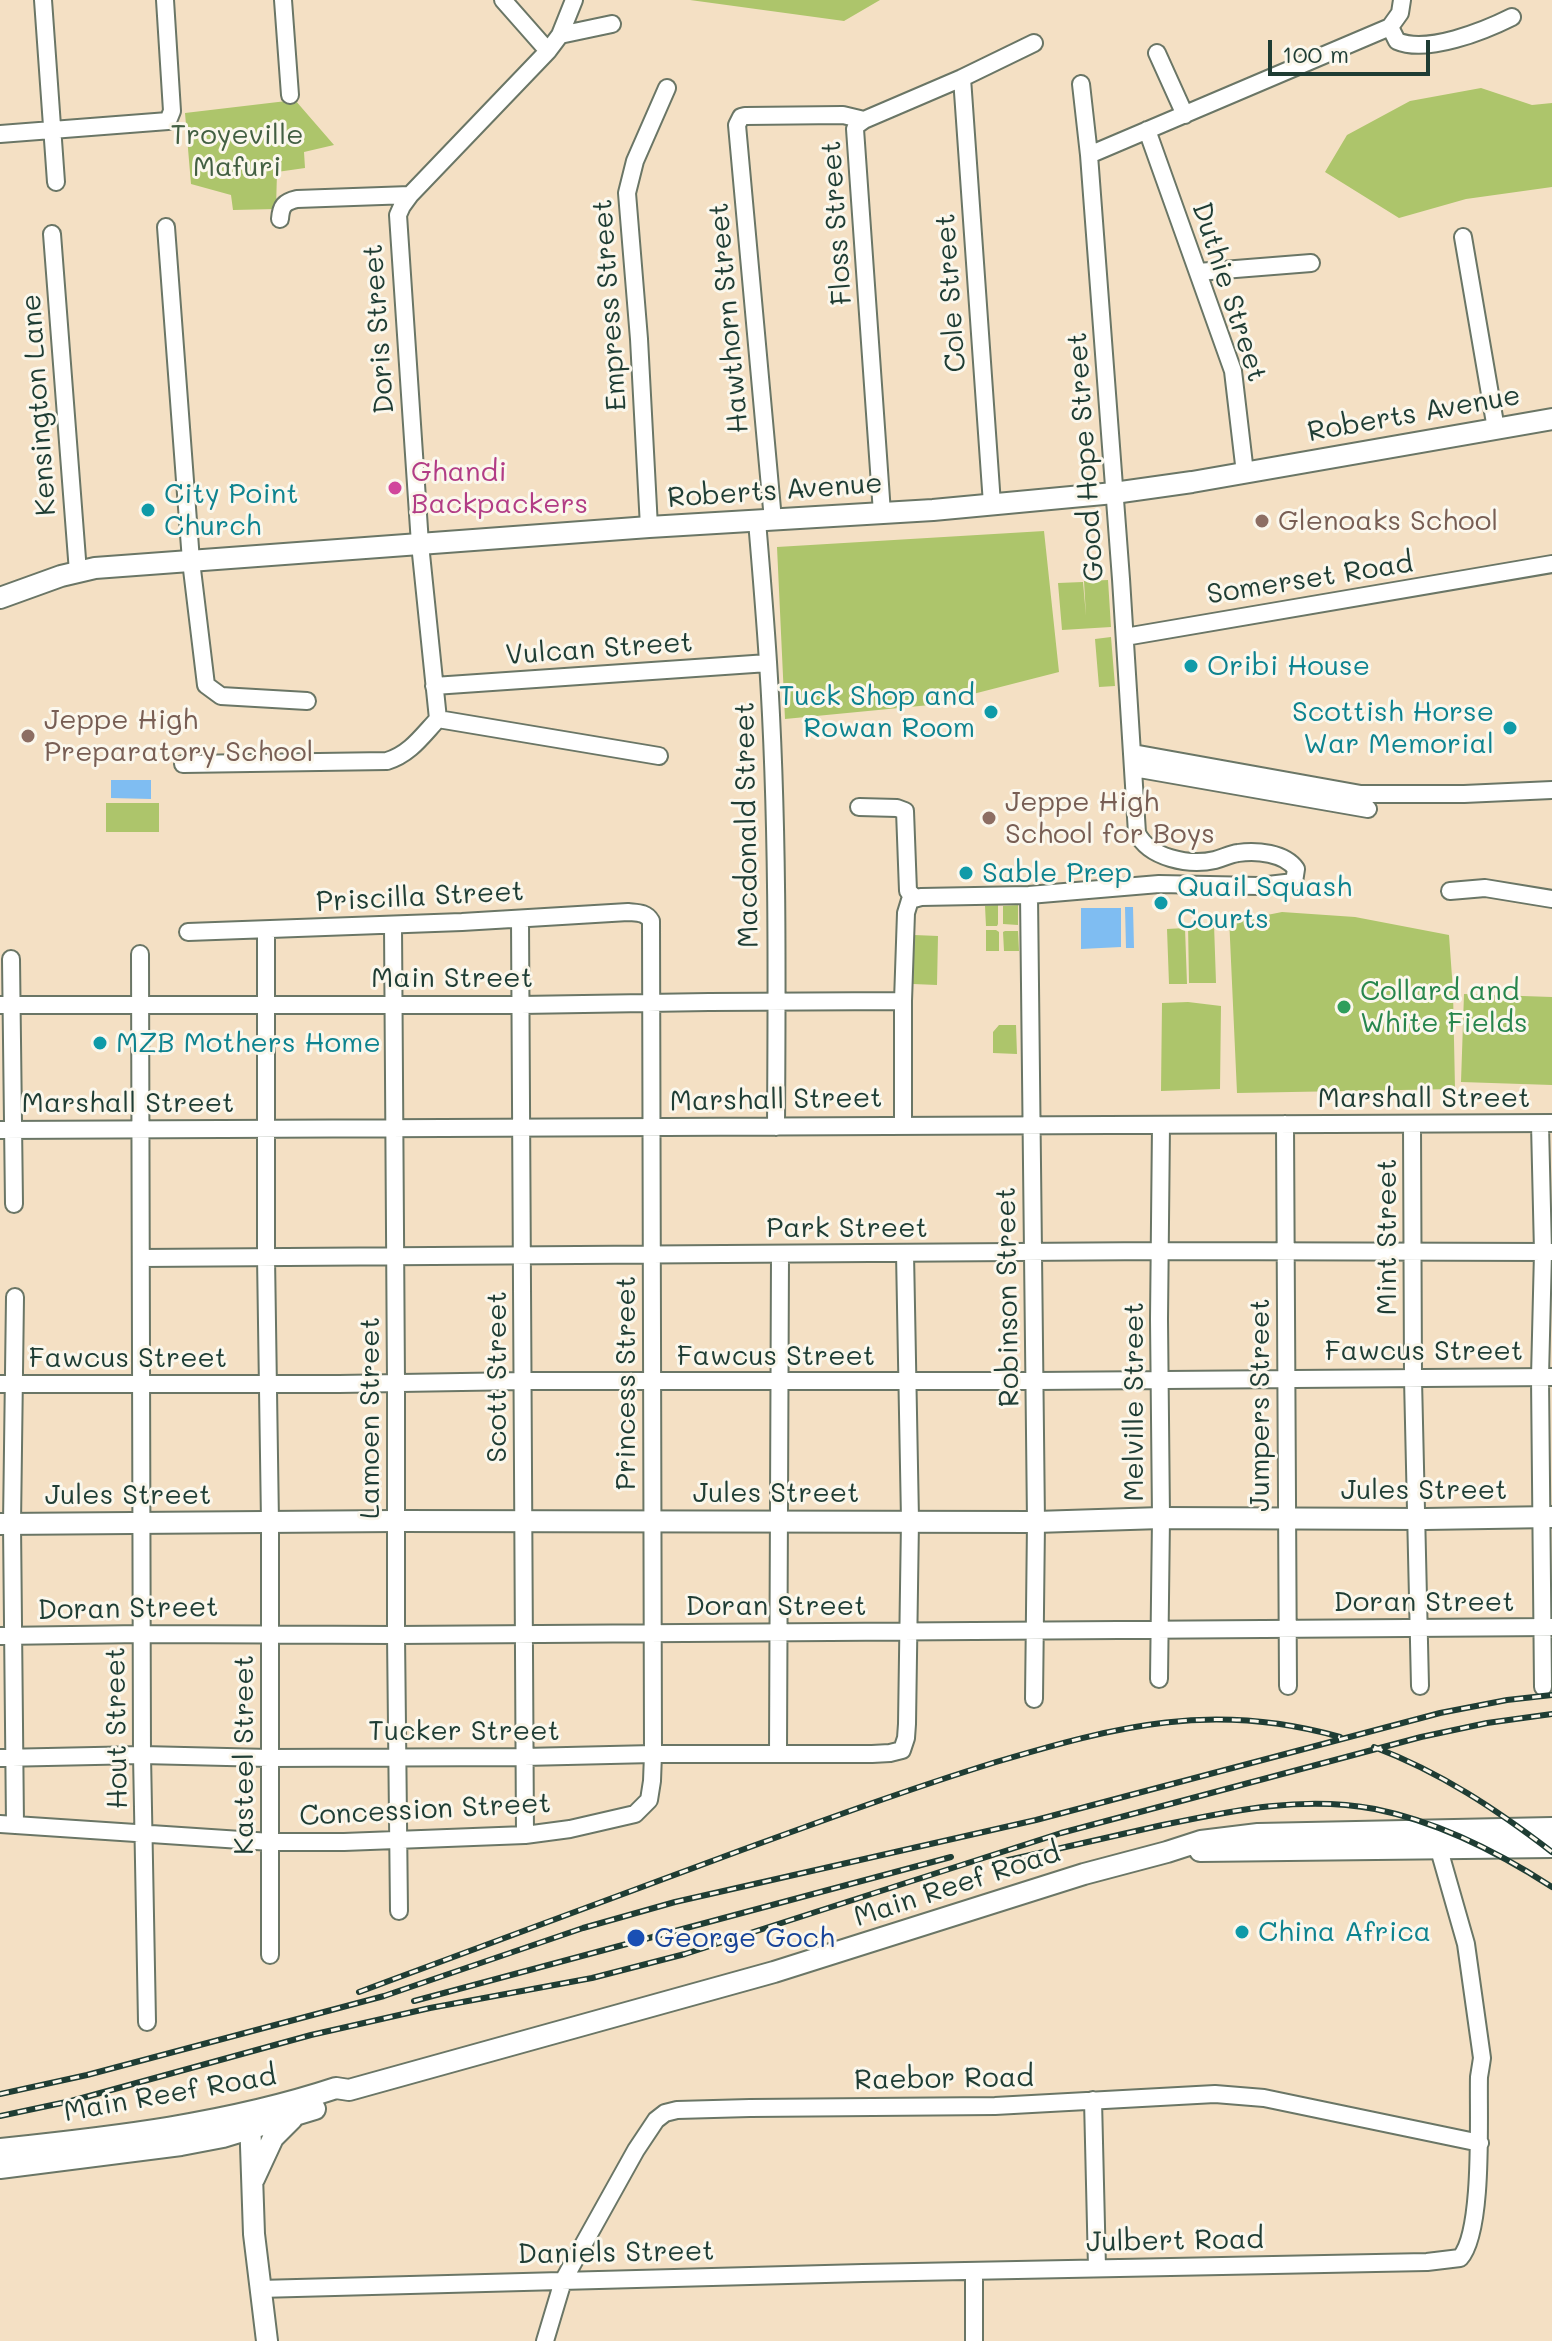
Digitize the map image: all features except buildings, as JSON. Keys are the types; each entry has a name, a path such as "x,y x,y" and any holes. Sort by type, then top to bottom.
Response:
{"main road":[{"name":"Roberts Avenue","path":"0,598 40,582 78,572 191,561 882,513 1114,493 1552,419"},
{"name":"Jules Street","path":"6,1524 1036,1522 1161,1518 1547,1517"},
{"name":"Main Reef Road","path":"0,2168 223,2137 250,2122 336,2088 349,2090 774,1972 1084,1874 1167,1852 1501,1838 1552,1828"},
{"name":"Main Reef Road","path":"1501,1838 1552,1847"},
{"name":"Main Reef Road","path":"0,2149 298,2114 340,2101 349,2090"},
{"path":"252,2173 280,2129 298,2114"},
{"path":"250,2122 254,2234 267,2341"},
{"path":"223,2137 252,2173"}],"street":[{"path":"43,0 56,182"},
{"path":"0,134 168,121 172,111 165,0"},
{"path":"283,0 290,95"},
{"path":"503,0 548,51"},
{"name":"Doris Street","path":"438,719 420,544 398,215 410,195 548,51 560,35 574,0"},
{"path":"1089,155 1390,27 1400,13 1402,0"},
{"path":"1390,27 1397,41 1415,45 1464,36 1512,17"},
{"path":"560,35 612,24"},
{"name":"Floss Street","path":"882,513 855,138 857,125 1034,43"},
{"path":"1157,53 1185,115"},
{"name":"Cole Street","path":"962,78 992,504"},
{"name":"Good Hope Street","path":"1029,895 1159,884 1287,884 1295,879 1296,869 1287,860 1258,852 1236,853 1217,860 1195,862 1164,856 1139,838 1089,155 1081,84"},
{"name":"Empress Street","path":"649,527 627,193 635,161 667,88"},
{"name":"Hawthorn Street","path":"765,521 738,121 745,116 843,115 864,120"},
{"name":"Duthie Street","path":"1147,130 1236,380 1245,473"},
{"path":"280,219 281,208 286,202 297,199 410,195"},
{"path":"166,227 191,561 206,685 221,696 307,701"},
{"name":"Kensington Lane","path":"52,234 78,572"},
{"path":"1463,237 1496,429"},
{"path":"1198,272 1311,263"},
{"name":"Macdonald Street","path":"765,521 776,888 776,1127"},
{"name":"Somerset Road","path":"1125,637 1552,564"},
{"name":"Vulcan Street","path":"434,686 768,663"},
{"path":"183,764 387,761 411,749 438,719 659,756"},
{"path":"1133,760 1361,794 1552,790"},
{"path":"1133,760 1368,809"},
{"path":"859,807 905,811 908,891 915,898"},
{"path":"1450,891 1485,888 1552,899"},
{"path":"903,1124 903,1001 908,903 915,898 1029,895"},
{"name":"Robinson Street","path":"1029,895 1036,1522 1034,1699"},
{"name":"Priscilla Street","path":"188,932 628,912 643,914 651,921"},
{"name":"Scott Street","path":"520,919 525,1835"},
{"name":"Princess Street","path":"612,1820 635,1814 645,1806 651,1793 653,1754 651,921"},
{"name":"Lamoen Street","path":"393,925 399,1911"},
{"name":"Kasteel Street","path":"266,930 270,1955"},
{"name":"Hout Street","path":"140,954 142,1755 147,2022"},
{"path":"11,959 6,1005 6,1130 14,1204"},
{"name":"Main Street","path":"6,1005 903,1001"},
{"name":"Marshall Street","path":"6,1130 903,1124 1546,1124"},
{"name":"Jumpers Street","path":"1285,1124 1288,1686"},
{"name":"Mint Street","path":"1412,1124 1413,1379 1420,1686"},
{"path":"1543,1687 1547,1627 1546,1124"},
{"name":"Melville Street","path":"1159,1679 1161,1125"},
{"name":"Park Street","path":"141,1258 1161,1251 1547,1252"},
{"path":"905,1253 910,1520 907,1631"},
{"path":"778,1754 780,1254"},
{"path":"7,1825 7,1384 15,1297"},
{"name":"Fawcus Street","path":"7,1384 1546,1377"},
{"name":"Doran Street","path":"7,1636 1547,1627"},
{"name":"Tucker Street","path":"7,1758 890,1753 902,1750 904,1746 907,1724 907,1631"},
{"name":"Concession Street","path":"7,1825 271,1842 525,1835 612,1820"},
{"path":"1436,1840 1466,1944 1480,2035 1480,2143"},
{"name":"Raebor Road","path":"545,2341 563,2281 636,2150 656,2120 665,2113 677,2110 995,2106 1215,2094 1264,2098 1480,2143"},
{"path":"1093,2100 1097,2268"},
{"name":"Julbert Road","path":"974,2271 1377,2263 1460,2258 1464,2254 1473,2219 1480,2143"},
{"path":"974,2271 974,2341"},
{"name":"Daniels Street","path":"259,2289 974,2271"}],"green space":[{"path":"690,0 880,0 844,21"},
{"path":"1481,88 1532,105 1552,103 1552,187 1466,199 1399,218 1325,172 1347,135 1410,101"},
{"name":"Troyeville Mafuri","path":"295,100 334,145 304,152 305,168 277,172 276,209 233,210 231,195 191,184 185,113"},
{"path":"1044,531 1059,672 930,705 785,719 777,547"},
{"path":"1108,580 1111,627 1062,630 1058,583 1083,582 1086,616 1084,581"},
{"path":"1111,637 1115,686 1099,687 1095,639"},
{"path":"106,803 159,803 159,832 106,832"},
{"path":"998,905 997,926 986,926 985,906"},
{"path":"1018,905 1018,925 1003,924 1003,906"},
{"name":"Collard and White Fields","path":"1282,912 1355,917 1449,935 1455,1089 1237,1093 1229,917"},
{"path":"1188,924 1214,924 1216,983 1189,983"},
{"path":"1185,928 1187,984 1169,984 1167,929"},
{"path":"986,930 999,932 999,951 986,951"},
{"path":"1005,931 1018,931 1019,951 1004,951"},
{"path":"914,935 938,936 937,985 913,984"},
{"path":"1464,994 1552,997 1552,1085 1461,1082"},
{"path":"1162,1003 1221,1006 1220,1089 1161,1091"},
{"path":"999,1025 1016,1025 1017,1054 993,1053 993,1032"}],"water":[{"path":"111,780 151,780 151,799 111,798"},
{"path":"1125,907 1133,907 1134,948 1126,948"},
{"path":"1081,908 1121,908 1121,947 1081,949"}],"railway":[{"path":"0,2094 87,2075 384,1996 583,1928 675,1902 1036,1820 1440,1713 1552,1695"},
{"path":"0,2116 71,2101 311,2035 430,2008 592,1978 685,1954 1061,1833 1421,1737 1552,1714"},
{"path":"359,1992 867,1805 996,1762 1083,1738 1166,1722 1207,1720 1293,1726 1340,1737"},
{"path":"1374,1747 1422,1768 1467,1793 1552,1852"},
{"path":"1004,1861 1212,1815 1293,1804 1347,1805 1399,1815 1445,1830 1489,1850 1552,1887"},
{"path":"414,2001 951,1857"}],"place":[{"name":"Ghandi Backpackers","path":"395,488"},
{"name":"City Point Church","path":"148,510"},
{"name":"Glenoaks School","path":"1262,521"},
{"name":"Oribi House","path":"1191,666"},
{"name":"Tuck Shop and Rowan Room","path":"991,712"},
{"name":"Scottish Horse War Memorial","path":"1510,728"},
{"name":"Jeppe High Preparatory School","path":"28,736"},
{"name":"Jeppe High School for Boys","path":"989,818"},
{"name":"Sable Prep","path":"966,873"},
{"name":"Quail Squash Courts","path":"1161,903"},
{"name":"Collard and White Fields","path":"1344,1007"},
{"name":"MZB Mothers Home","path":"100,1043"},
{"name":"China Africa","path":"1242,1932"},
{"name":"George Goch","path":"636,1938"}]}
